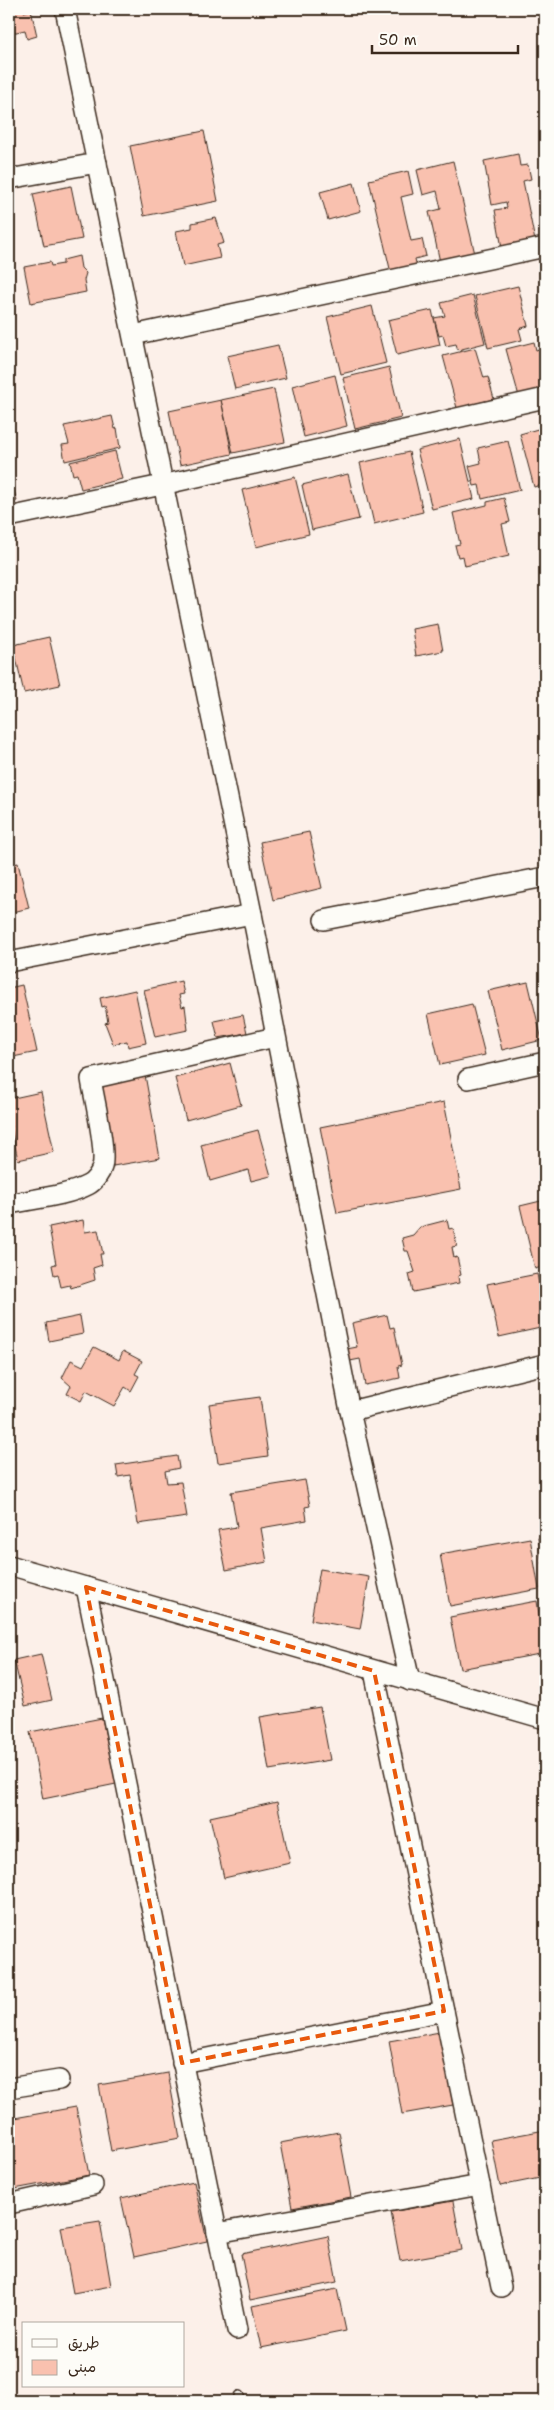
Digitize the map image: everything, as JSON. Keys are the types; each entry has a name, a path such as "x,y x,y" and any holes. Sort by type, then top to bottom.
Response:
{"street":[{"path":"65,9 133,335 162,486 252,914 350,1412 410,1681"},
{"path":"9,179 97,162"},
{"path":"133,335 545,247"},
{"path":"9,517 162,486 545,398"},
{"path":"324,920 545,877"},
{"path":"9,962 252,914"},
{"path":"9,1204 72,1190 88,1185 96,1178 102,1167 102,1151 91,1079 275,1037"},
{"path":"468,1079 545,1062"},
{"path":"350,1412 545,1364"},
{"path":"9,1565 545,1719"},
{"path":"86,1587 237,2330"},
{"path":"374,1671 500,2287"},
{"path":"182,2063 444,2011"},
{"path":"9,2088 59,2080"},
{"path":"9,2204 93,2185"},
{"path":"217,2233 480,2186"}],"highlighted area":[{"path":"86,1587 374,1671 444,2011 182,2063"}],"building":[{"path":"9,9 24,9 24,12 31,10 37,36 27,39 25,30 12,33"},
{"path":"204,131 218,201 144,216 130,146"},
{"path":"518,154 520,166 528,165 531,179 523,181 535,241 502,248 495,210 507,208 506,202 492,205 484,161"},
{"path":"453,161 475,254 440,262 429,212 441,209 437,191 423,195 417,170"},
{"path":"408,171 413,194 401,197 411,241 422,239 426,256 415,259 417,267 391,273 369,180"},
{"path":"354,183 361,211 328,220 320,192"},
{"path":"71,186 82,239 44,246 33,194"},
{"path":"216,218 224,243 217,245 220,258 183,266 176,231 192,228 192,223"},
{"path":"79,256 81,268 86,273 84,280 86,292 31,303 24,267 50,262 51,266 63,264 63,260"},
{"path":"518,286 528,326 519,329 522,340 488,348 475,296"},
{"path":"473,295 485,343 458,350 456,344 446,346 443,335 439,336 434,318 445,316 441,303"},
{"path":"372,306 386,363 341,374 327,317"},
{"path":"432,310 440,345 397,355 388,320"},
{"path":"534,342 536,350 542,348 545,358 545,394 520,400 506,349"},
{"path":"278,345 286,378 235,389 227,356"},
{"path":"475,348 484,378 488,377 494,399 457,408 443,356"},
{"path":"389,367 401,418 355,429 343,378"},
{"path":"335,375 347,426 304,437 292,386"},
{"path":"274,389 285,442 233,453 221,400"},
{"path":"221,400 232,454 180,465 169,411"},
{"path":"112,416 115,429 117,428 120,448 65,461 62,445 69,444 64,426"},
{"path":"545,427 545,484 534,487 520,434"},
{"path":"460,439 474,499 432,509 417,450"},
{"path":"508,441 520,490 482,499 479,485 474,486 469,466 481,463 478,448"},
{"path":"115,451 122,479 81,489 77,474 73,475 70,462"},
{"path":"409,452 423,512 374,524 360,463"},
{"path":"9,473 17,501 9,503"},
{"path":"348,474 359,519 312,530 302,485"},
{"path":"295,477 309,534 256,547 242,490"},
{"path":"504,498 510,522 502,524 509,556 465,566 463,556 458,557 455,545 460,544 453,513 487,505 487,502"},
{"path":"438,624 443,651 416,656 412,629"},
{"path":"49,637 60,685 24,693 13,645"},
{"path":"309,832 322,888 273,900 260,842"},
{"path":"18,863 29,908 9,913 9,865"},
{"path":"9,919 16,953 9,955"},
{"path":"181,981 184,994 179,995 182,1007 185,1006 188,1030 155,1037 144,990"},
{"path":"528,982 542,1040 502,1050 488,991"},
{"path":"22,985 37,1052 13,1057 14,1064 9,1065 9,988"},
{"path":"135,990 146,1043 128,1047 127,1041 113,1044 105,1023 108,1022 105,1006 102,1007 100,998"},
{"path":"472,1004 485,1055 440,1065 428,1014"},
{"path":"243,1015 247,1033 218,1038 214,1021"},
{"path":"230,1063 241,1105 186,1120 175,1078"},
{"path":"145,1075 160,1158 113,1166 98,1083"},
{"path":"41,1092 54,1152 18,1160 9,1118 9,1099"},
{"path":"444,1102 461,1189 337,1213 320,1127"},
{"path":"258,1130 271,1176 251,1181 248,1170 210,1181 201,1145"},
{"path":"545,1200 545,1266 535,1269 520,1206"},
{"path":"83,1220 85,1232 98,1230 103,1254 100,1254 102,1265 93,1268 95,1280 71,1288 70,1285 61,1287 58,1274 54,1275 52,1265 56,1264 49,1227"},
{"path":"447,1220 449,1229 453,1228 457,1246 452,1247 454,1258 457,1257 461,1275 458,1276 459,1283 413,1292 409,1274 415,1272 408,1251 405,1251 402,1238 413,1235 420,1227"},
{"path":"537,1274 545,1313 545,1327 499,1337 487,1284"},
{"path":"387,1315 390,1328 394,1327 402,1365 398,1366 400,1378 365,1385 360,1359 345,1362 342,1350 357,1347 352,1323"},
{"path":"80,1316 83,1334 49,1341 46,1323"},
{"path":"94,1347 119,1360 123,1351 142,1361 135,1374 139,1376 131,1391 125,1387 114,1406 86,1391 81,1401 67,1394 71,1386 62,1378 71,1360 83,1366"},
{"path":"260,1397 268,1456 218,1463 209,1404"},
{"path":"177,1456 179,1468 165,1471 167,1483 181,1482 187,1517 138,1524 130,1475 118,1477 116,1465"},
{"path":"305,1480 310,1506 305,1507 307,1520 261,1528 267,1562 226,1570 218,1530 237,1527 231,1492"},
{"path":"545,1537 545,1572 538,1538"},
{"path":"530,1538 539,1589 450,1606 440,1554"},
{"path":"320,1569 369,1577 360,1629 311,1620"},
{"path":"537,1601 545,1653 460,1669 450,1617"},
{"path":"41,1654 52,1700 25,1706 14,1660"},
{"path":"320,1707 330,1760 269,1770 260,1717"},
{"path":"102,1718 116,1784 43,1799 30,1732"},
{"path":"277,1802 290,1863 224,1878 210,1817"},
{"path":"440,2032 453,2105 402,2114 389,2041"},
{"path":"168,2073 180,2138 111,2151 99,2085"},
{"path":"76,2107 89,2175 9,2190 9,2119"},
{"path":"545,2130 545,2177 500,2186 491,2140"},
{"path":"339,2132 351,2197 292,2208 280,2143"},
{"path":"194,2182 207,2241 134,2257 121,2198"},
{"path":"453,2201 462,2250 400,2261 391,2212"},
{"path":"100,2221 111,2286 73,2293 61,2227"},
{"path":"328,2236 337,2282 250,2300 241,2254"},
{"path":"337,2289 346,2331 261,2348 252,2306"}]}
